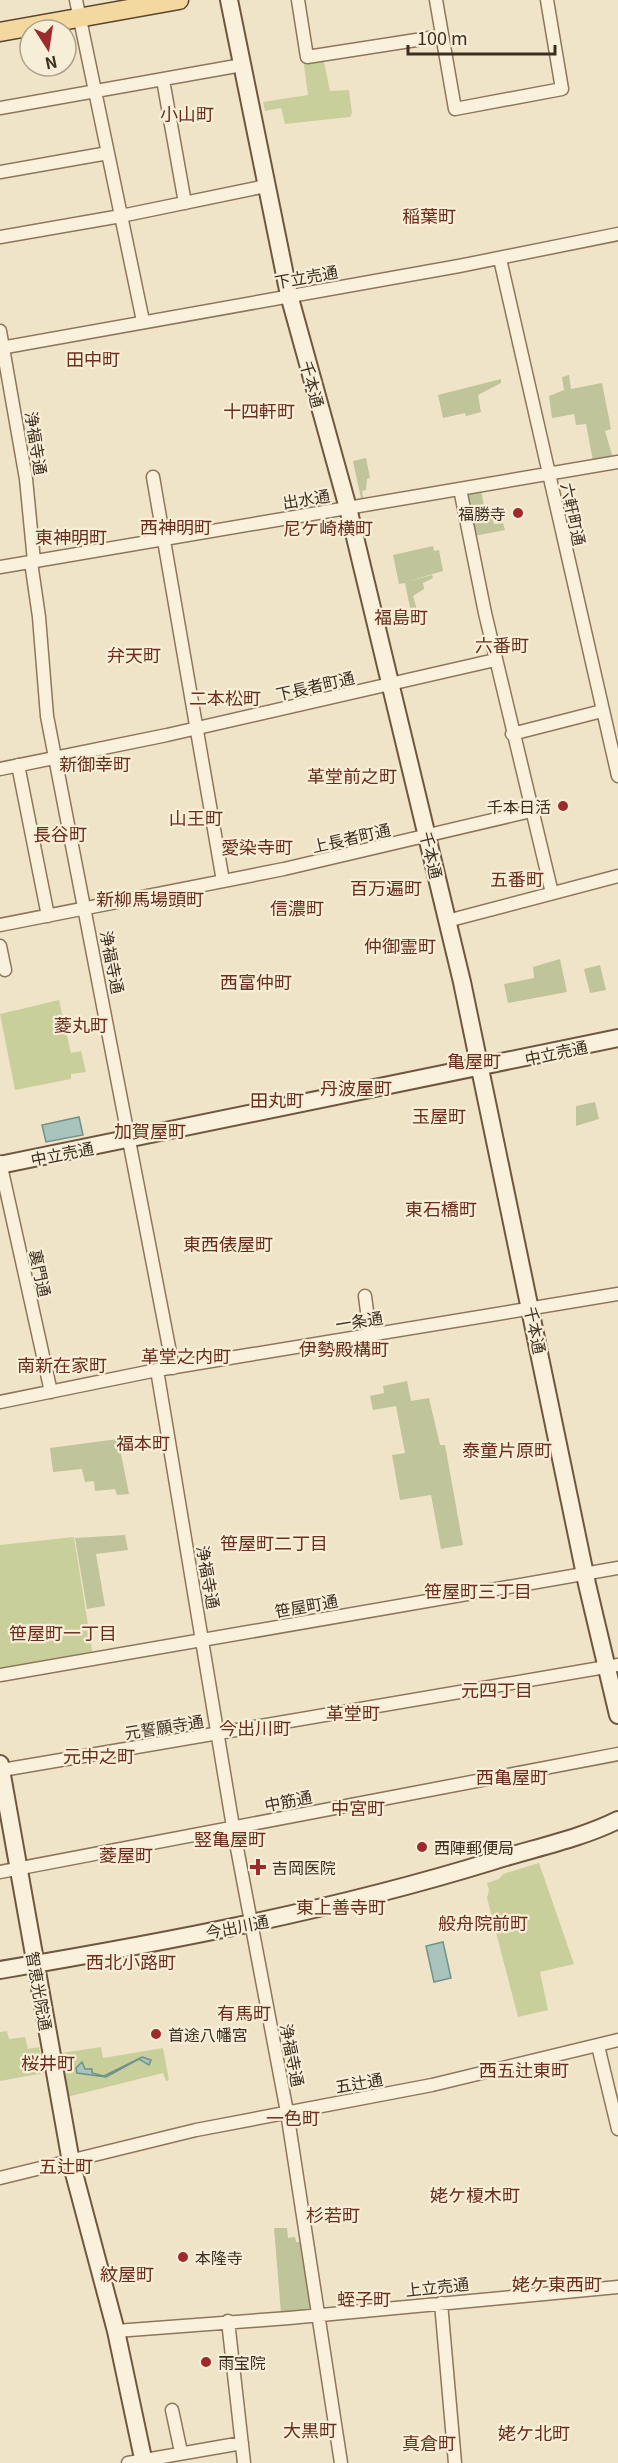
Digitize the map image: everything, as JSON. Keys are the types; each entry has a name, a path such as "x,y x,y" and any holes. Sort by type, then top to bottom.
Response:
{"main road":[{"path":"0,32 77,9 178,0"}],"street":[{"name":"千本通","path":"229,0 289,295 348,508 428,836 481,1067 585,1574 612,1666 618,1715"},
{"path":"298,0 307,57 442,36"},
{"path":"436,0 455,109 558,92 562,89 547,0"},
{"path":"77,9 143,321"},
{"path":"0,108 242,65"},
{"path":"163,80 185,203"},
{"path":"0,172 108,153"},
{"path":"0,237 121,216 266,186"},
{"name":"下立売通","path":"2,348 500,258 618,234"},
{"name":"六軒町通","path":"500,258 602,711 612,728 618,776"},
{"name":"浄福寺通","path":"0,331 26,479 47,716 173,1368"},
{"name":"出水通","path":"0,567 618,462"},
{"path":"153,477 223,881"},
{"path":"460,489 495,660 552,892"},
{"name":"下長者町通","path":"0,769 197,728 495,660"},
{"path":"512,734 602,711"},
{"path":"18,765 48,916"},
{"name":"上長者町通","path":"0,925 223,881 531,811"},
{"path":"447,921 618,876"},
{"path":"0,946 5,970"},
{"name":"中立売通","path":"0,1164 130,1140 618,1038"},
{"name":"裏門通","path":"0,1164 51,1392"},
{"name":"一条通","path":"0,1402 157,1370 618,1294"},
{"path":"365,1296 370,1335"},
{"name":"浄福寺通","path":"157,1370 250,1925 287,2112 341,2463"},
{"name":"笹屋町通","path":"0,1675 618,1568"},
{"name":"元誓願寺通","path":"0,1766 20,1767 612,1666"},
{"name":"中筋通","path":"0,1872 618,1754"},
{"name":"智恵光院通","path":"0,1766 71,2162 116,2331 139,2462"},
{"name":"今出川通","path":"0,1970 250,1925 359,1900 615,1823"},
{"name":"五辻通","path":"0,2178 196,2130 432,2085 618,2040"},
{"path":"598,2046 618,2129"},
{"name":"上立売通","path":"116,2331 618,2287"},
{"path":"441,2302 456,2463"},
{"path":"228,2322 244,2463"},
{"path":"172,2410 181,2452"},
{"path":"139,2462 181,2452 242,2443"}],"green space":[{"path":"323,57 330,91 349,90 352,113 350,117 285,124 281,108 265,111 263,102 308,95 304,65 306,60"},
{"path":"569,375 571,389 602,383 611,429 605,431 613,458 593,461 586,424 576,425 574,414 552,418 549,396 564,390 562,377"},
{"path":"501,379 501,383 478,395 481,412 443,418 438,395"},
{"path":"366,458 370,478 367,479 366,490 362,491 364,503 362,503 353,461"},
{"path":"481,490 484,506 490,506 494,524 503,523 505,530 474,536 466,493"},
{"path":"433,546 434,551 439,550 443,571 406,582 432,575 433,578 423,583 424,589 413,596 420,620 413,622 405,583 399,584 393,555"},
{"path":"560,959 567,992 508,1003 504,984 534,978 533,967"},
{"path":"600,965 606,990 590,993 584,969"},
{"path":"59,1000 71,1053 81,1051 86,1072 71,1074 71,1079 15,1090 0,1014"},
{"path":"595,1102 599,1119 576,1126 576,1106"},
{"path":"407,1381 411,1401 429,1398 440,1445 445,1445 463,1545 441,1549 431,1495 400,1500 392,1455 405,1453 396,1406 373,1410 370,1396 384,1393 383,1386"},
{"path":"118,1439 129,1494 117,1495 115,1489 95,1491 94,1481 85,1482 82,1469 53,1472 50,1448"},
{"path":"125,1535 128,1550 96,1554 105,1606 87,1609 75,1538"},
{"path":"74,1537 93,1656 65,1660 63,1657 45,1660 45,1664 0,1671 0,1545"},
{"path":"539,1863 574,1964 540,1972 548,2010 518,2017 487,1898 489,1890 487,1883 499,1879 503,1874"},
{"path":"7,2031 9,2039 25,2037 28,2049 39,2047 44,2073 0,2081 0,2032"},
{"path":"101,2047 103,2058 163,2048 169,2080 166,2081 163,2073 67,2097 59,2056 61,2053"},
{"path":"274,2228 287,2228 288,2238 295,2237 296,2242 302,2242 312,2310 281,2313"}],"water":[{"path":"79,1117 83,1135 46,1142 42,1125"},
{"path":"443,1942 451,1978 434,1982 426,1946"},
{"path":"142,2057 151,2060 149,2065 139,2059 106,2077 77,2073 76,2068 82,2062 85,2069 92,2069 92,2073 104,2076"}],"place":[{"name":"福勝寺","path":"518,513"},
{"name":"千本日活","path":"563,806"},
{"name":"西陣郵便局","path":"422,1847"},
{"name":"吉岡医院","path":"258,1867"},
{"name":"首途八幡宮","path":"156,2034"},
{"name":"本隆寺","path":"183,2257"},
{"name":"雨宝院","path":"206,2362"}],"district":[{"name":"小山町","path":"187,113"},
{"name":"稲葉町","path":"429,215"},
{"name":"田中町","path":"93,358"},
{"name":"十四軒町","path":"259,410"},
{"name":"西神明町","path":"176,526"},
{"name":"尼ケ崎横町","path":"328,527"},
{"name":"東神明町","path":"71,536"},
{"name":"福島町","path":"401,616"},
{"name":"六番町","path":"502,644"},
{"name":"弁天町","path":"134,654"},
{"name":"二本松町","path":"225,697"},
{"name":"新御幸町","path":"95,763"},
{"name":"革堂前之町","path":"352,775"},
{"name":"山王町","path":"196,817"},
{"name":"長谷町","path":"60,833"},
{"name":"愛染寺町","path":"257,846"},
{"name":"五番町","path":"517,878"},
{"name":"百万遍町","path":"386,887"},
{"name":"新柳馬場頭町","path":"150,898"},
{"name":"信濃町","path":"297,907"},
{"name":"仲御霊町","path":"400,945"},
{"name":"西富仲町","path":"256,981"},
{"name":"菱丸町","path":"81,1024"},
{"name":"亀屋町","path":"474,1060"},
{"name":"丹波屋町","path":"356,1087"},
{"name":"田丸町","path":"277,1099"},
{"name":"玉屋町","path":"439,1115"},
{"name":"加賀屋町","path":"150,1130"},
{"name":"東石橋町","path":"441,1208"},
{"name":"東西俵屋町","path":"228,1243"},
{"name":"伊勢殿構町","path":"344,1348"},
{"name":"革堂之内町","path":"186,1355"},
{"name":"南新在家町","path":"62,1364"},
{"name":"福本町","path":"143,1442"},
{"name":"泰童片原町","path":"507,1449"},
{"name":"笹屋町二丁目","path":"274,1542"},
{"name":"笹屋町三丁目","path":"478,1590"},
{"name":"笹屋町一丁目","path":"63,1632"},
{"name":"元四丁目","path":"497,1689"},
{"name":"革堂町","path":"353,1712"},
{"name":"今出川町","path":"255,1727"},
{"name":"元中之町","path":"99,1755"},
{"name":"西亀屋町","path":"512,1776"},
{"name":"中宮町","path":"358,1807"},
{"name":"竪亀屋町","path":"230,1838"},
{"name":"菱屋町","path":"126,1854"},
{"name":"東上善寺町","path":"341,1906"},
{"name":"般舟院前町","path":"483,1922"},
{"name":"西北小路町","path":"131,1961"},
{"name":"有馬町","path":"244,2012"},
{"name":"桜井町","path":"48,2062"},
{"name":"西五辻東町","path":"524,2069"},
{"name":"一色町","path":"293,2117"},
{"name":"五辻町","path":"66,2165"},
{"name":"姥ケ榎木町","path":"475,2194"},
{"name":"杉若町","path":"333,2214"},
{"name":"紋屋町","path":"127,2273"},
{"name":"姥ケ東西町","path":"557,2283"},
{"name":"蛭子町","path":"364,2298"},
{"name":"大黒町","path":"310,2429"},
{"name":"姥ケ北町","path":"534,2432"},
{"name":"真倉町","path":"429,2442"}]}
